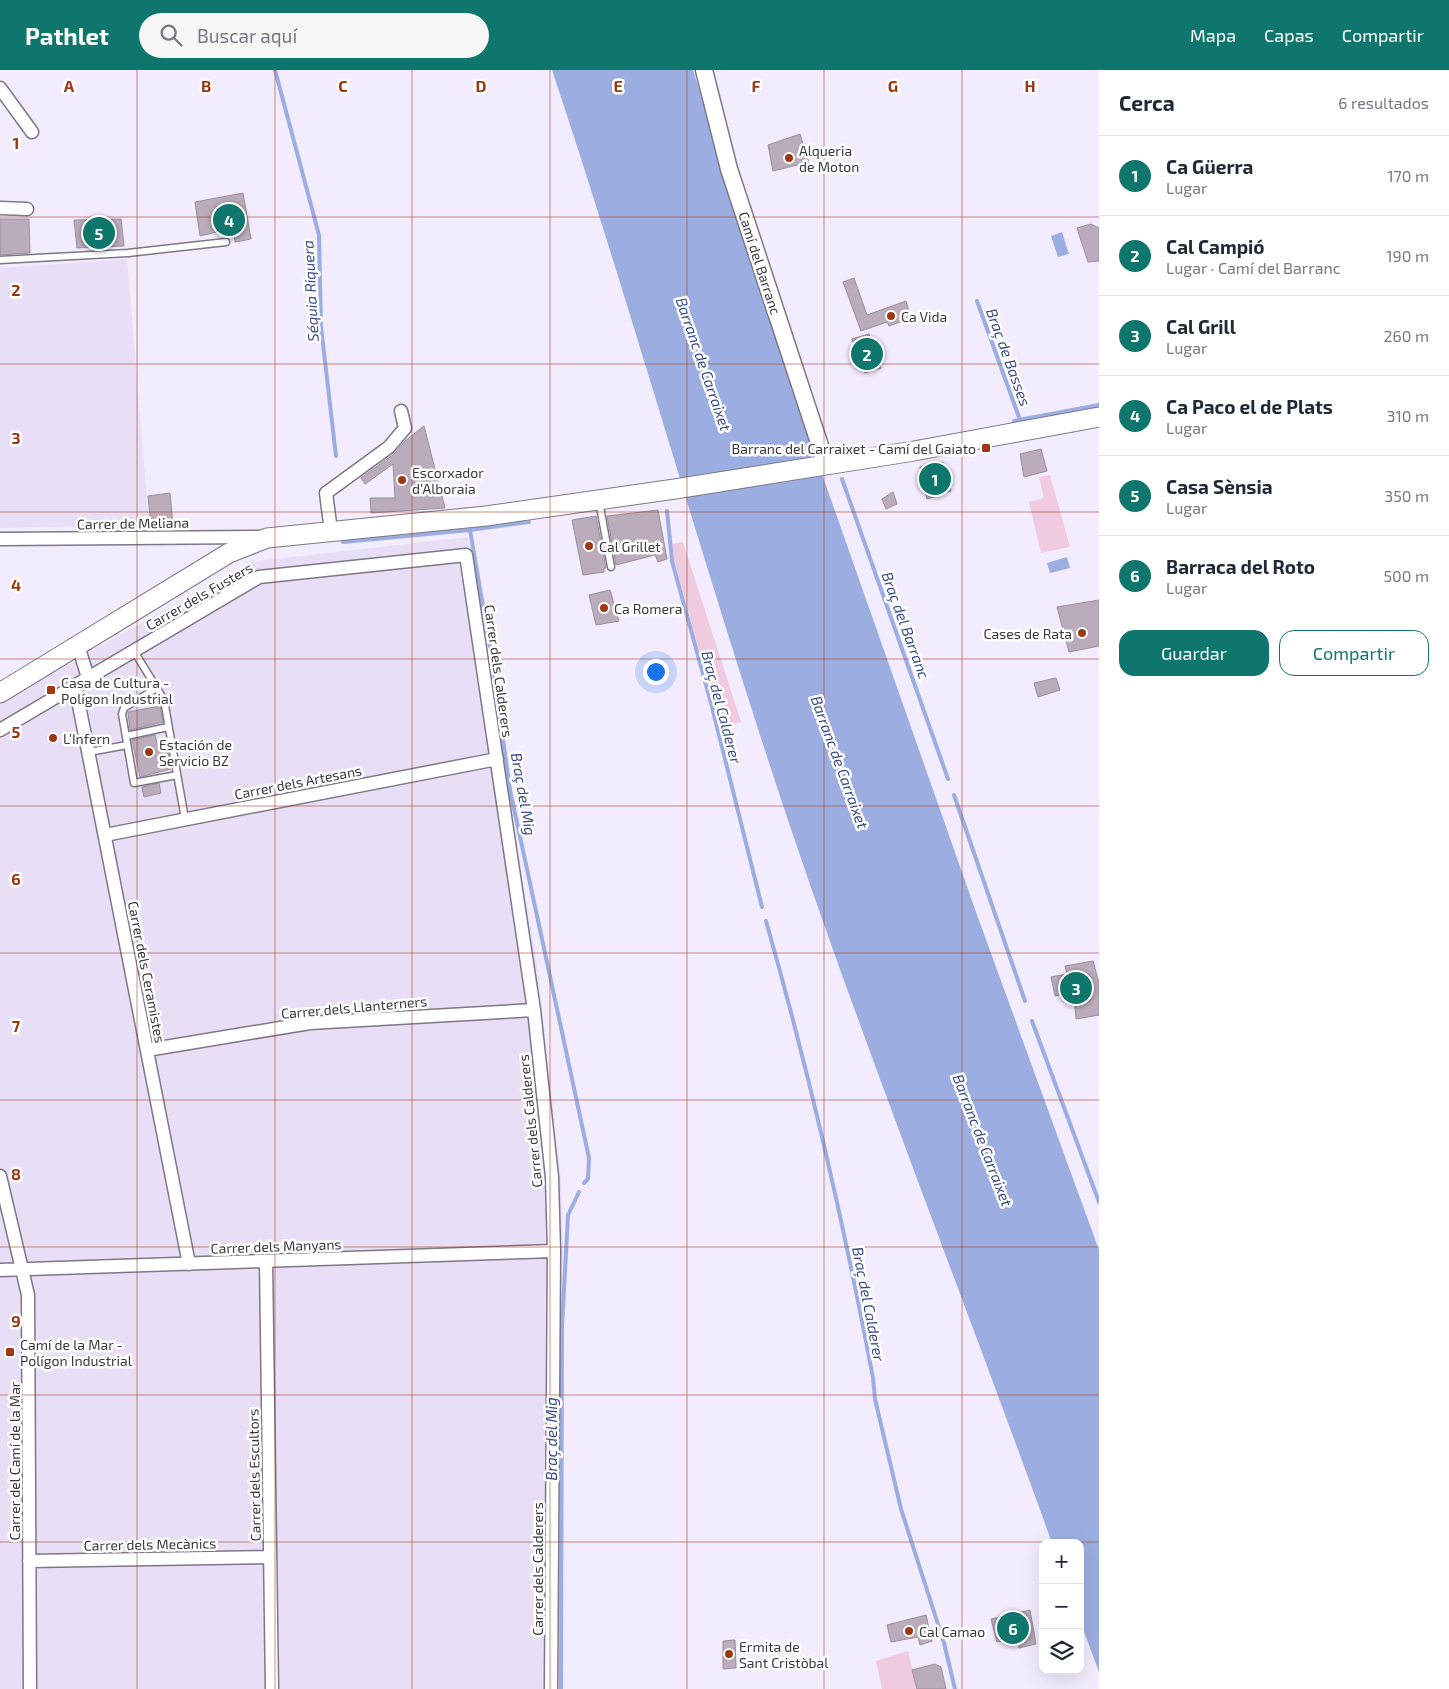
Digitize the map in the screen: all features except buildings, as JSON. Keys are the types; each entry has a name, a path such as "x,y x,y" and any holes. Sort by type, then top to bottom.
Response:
{"main road":[{"path":"0,693 229,553 266,538 486,516 599,500 680,488 824,461 914,451 1099,417"}],"street":[{"name":"Camí del Barranc","path":"704,70 729,169 824,461"},
{"path":"0,88 32,132"},
{"path":"0,208 27,209"},
{"path":"331,531 326,493 389,446 405,428 401,412"},
{"name":"Carrer de Meliana","path":"0,540 266,538"},
{"name":"Carrer dels Fusters","path":"0,730 260,577 466,555"},
{"name":"Carrer dels Calderers","path":"466,555 534,1010 552,1177 554,1251 551,1689"},
{"path":"78,645 88,678"},
{"name":"Carrer dels Ceramistes","path":"75,686 190,1264"},
{"name":"Carrer dels Artesans","path":"105,835 497,759"},
{"name":"Carrer dels Llanterners","path":"147,1050 310,1023 534,1010"},
{"name":"Carrer del Camí de la Mar","path":"0,1176 28,1295 30,1689"},
{"name":"Carrer dels Manyans","path":"0,1270 554,1251"},
{"name":"Carrer dels Escultors","path":"266,1261 272,1689"},
{"name":"Carrer dels Mecànics","path":"30,1561 270,1558"}],"lane":[{"path":"0,260 128,253 226,242"},
{"path":"599,500 611,567"},
{"path":"134,651 164,700 185,820"},
{"path":"157,688 124,708 122,714 134,783 177,775"},
{"path":"126,736 168,727"},
{"path":"88,752 127,745"}],"shaded area":[{"path":"127,259 149,525 0,528 0,268"},
{"path":"1050,475 1070,547 1041,553 1029,502 1044,498 1039,477"},
{"path":"468,537 501,759 537,965 561,1179 563,1257 557,1689 0,1689 0,703 250,562"},
{"path":"683,542 741,722 720,727 674,560 671,544"},
{"path":"908,1651 917,1689 882,1689 876,1661"}],"water":[{"name":"Barranc de Carraixet","path":"552,70 693,70 809,437 976,912 1099,1250 1099,1672 1084,1632 1084,1539 1051,1539 889,1103 825,927 762,743"},
{"path":"1062,232 1069,254 1058,257 1051,236"},
{"path":"1067,557 1070,568 1050,573 1047,563"}],"waterway":[{"name":"Séquia Riquera","path":"275,70 319,235 321,327 336,456"},
{"name":"Braç de Basses","path":"977,301 1020,420"},
{"path":"1014,421 1099,405"},
{"name":"Braç del Barranc","path":"842,479 948,779"},
{"name":"Braç del Calderer","path":"667,511 672,561 711,703 762,907"},
{"name":"Braç del Calderer","path":"470,530 529,522"},
{"name":"Braç del Mig","path":"343,542 470,530 491,653 510,790 589,1158 588,1179 584,1183"},
{"name":"Braç del Barranc","path":"954,795 1025,1001"},
{"name":"Braç del Calderer","path":"766,921 797,1034 825,1148 862,1320 875,1399 901,1509 944,1643 955,1689"},
{"name":"Braç del Barranc","path":"1032,1021 1099,1202"},
{"name":"Braç del Mig","path":"561,1689 562,1327 568,1215 579,1192"}],"place":[{"name":"Alqueria de Moton","path":"789,158"},
{"name":"Ca Paco el de Plats","path":"229,220"},
{"name":"Casa Sènsia","path":"99,233"},
{"name":"Ca Vida","path":"891,316"},
{"name":"Cal Campió","path":"867,354"},
{"name":"Barranc del Carraixet - Camí del Gaiato","path":"986,448"},
{"name":"Ca Güerra","path":"935,479"},
{"name":"Escorxador d'Alboraia","path":"402,480"},
{"name":"Cal Grillet","path":"589,546"},
{"name":"Ca Romera","path":"604,608"},
{"name":"Cases de Rata","path":"1082,633"},
{"name":"Casa de Cultura - Polígon Industrial","path":"51,690"},
{"name":"L'Infern","path":"53,738"},
{"name":"Estación de Servicio BZ","path":"149,752"},
{"name":"Cal Grill","path":"1076,988"},
{"name":"Camí de la Mar - Polígon Industrial","path":"10,1352"},
{"name":"Barraca del Roto","path":"1013,1628"},
{"name":"Cal Camao","path":"909,1631"},
{"name":"Ermita de Sant Cristòbal","path":"729,1654"}]}
